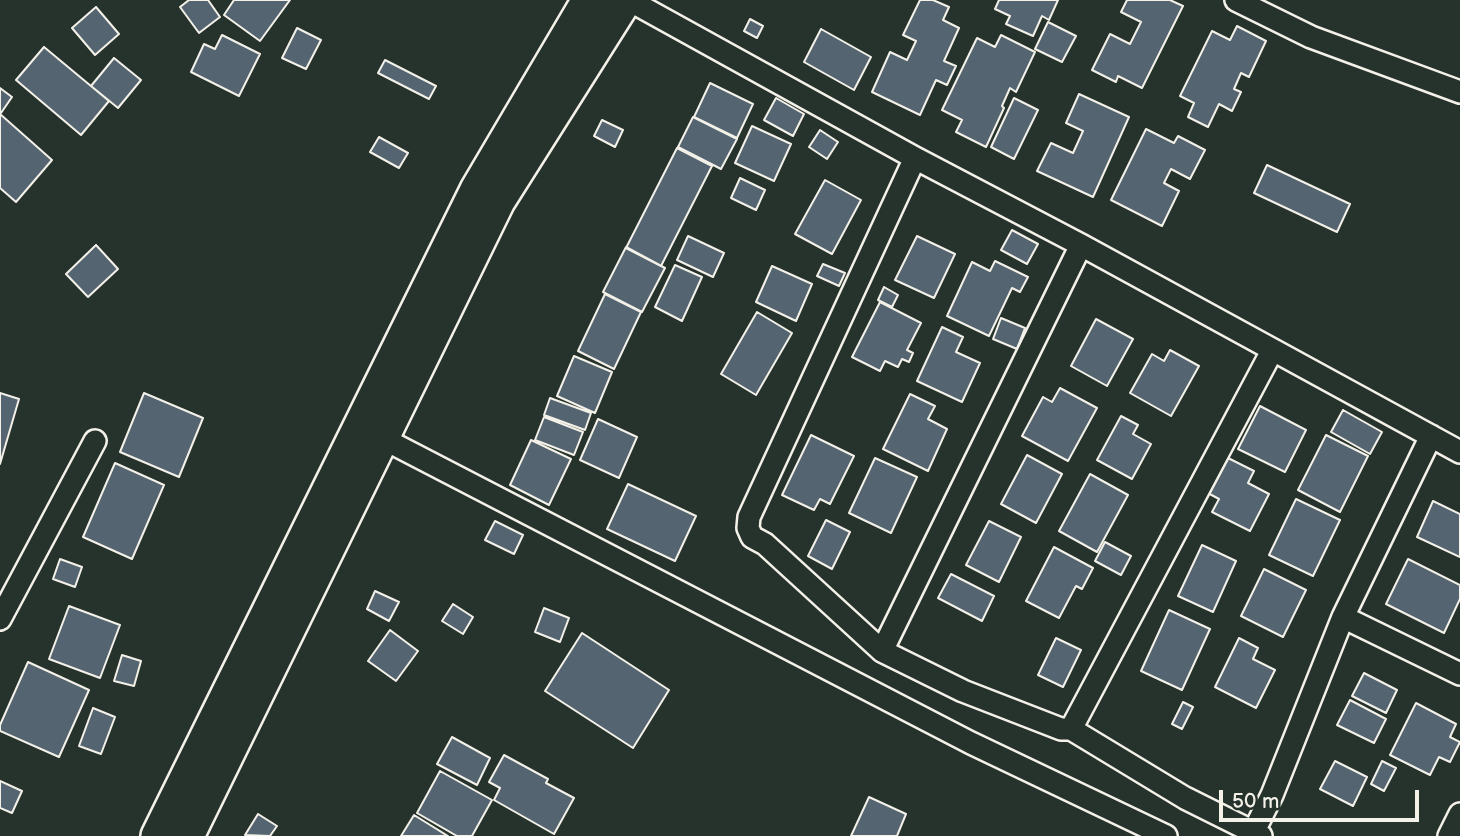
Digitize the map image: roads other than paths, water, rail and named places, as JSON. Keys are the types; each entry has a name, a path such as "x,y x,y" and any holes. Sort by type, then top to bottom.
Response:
{"main road":[{"path":"158,836 477,190 589,0"},
{"path":"187,836 498,201 627,0"}],"street":[{"path":"627,0 1460,452"},
{"path":"1236,0 1311,37 1460,92"},
{"path":"915,158 749,517 748,528 752,537 765,544 882,652 963,691 1061,729 1072,729 1185,798 1257,834 1343,617 1431,436"},
{"path":"882,652 1081,245"},
{"path":"1072,729 1272,351"},
{"path":"382,438 971,743 1166,836"},
{"path":"0,619 95,441"},
{"path":"1343,617 1460,674"},
{"path":"1449,836 1460,814"}]}
